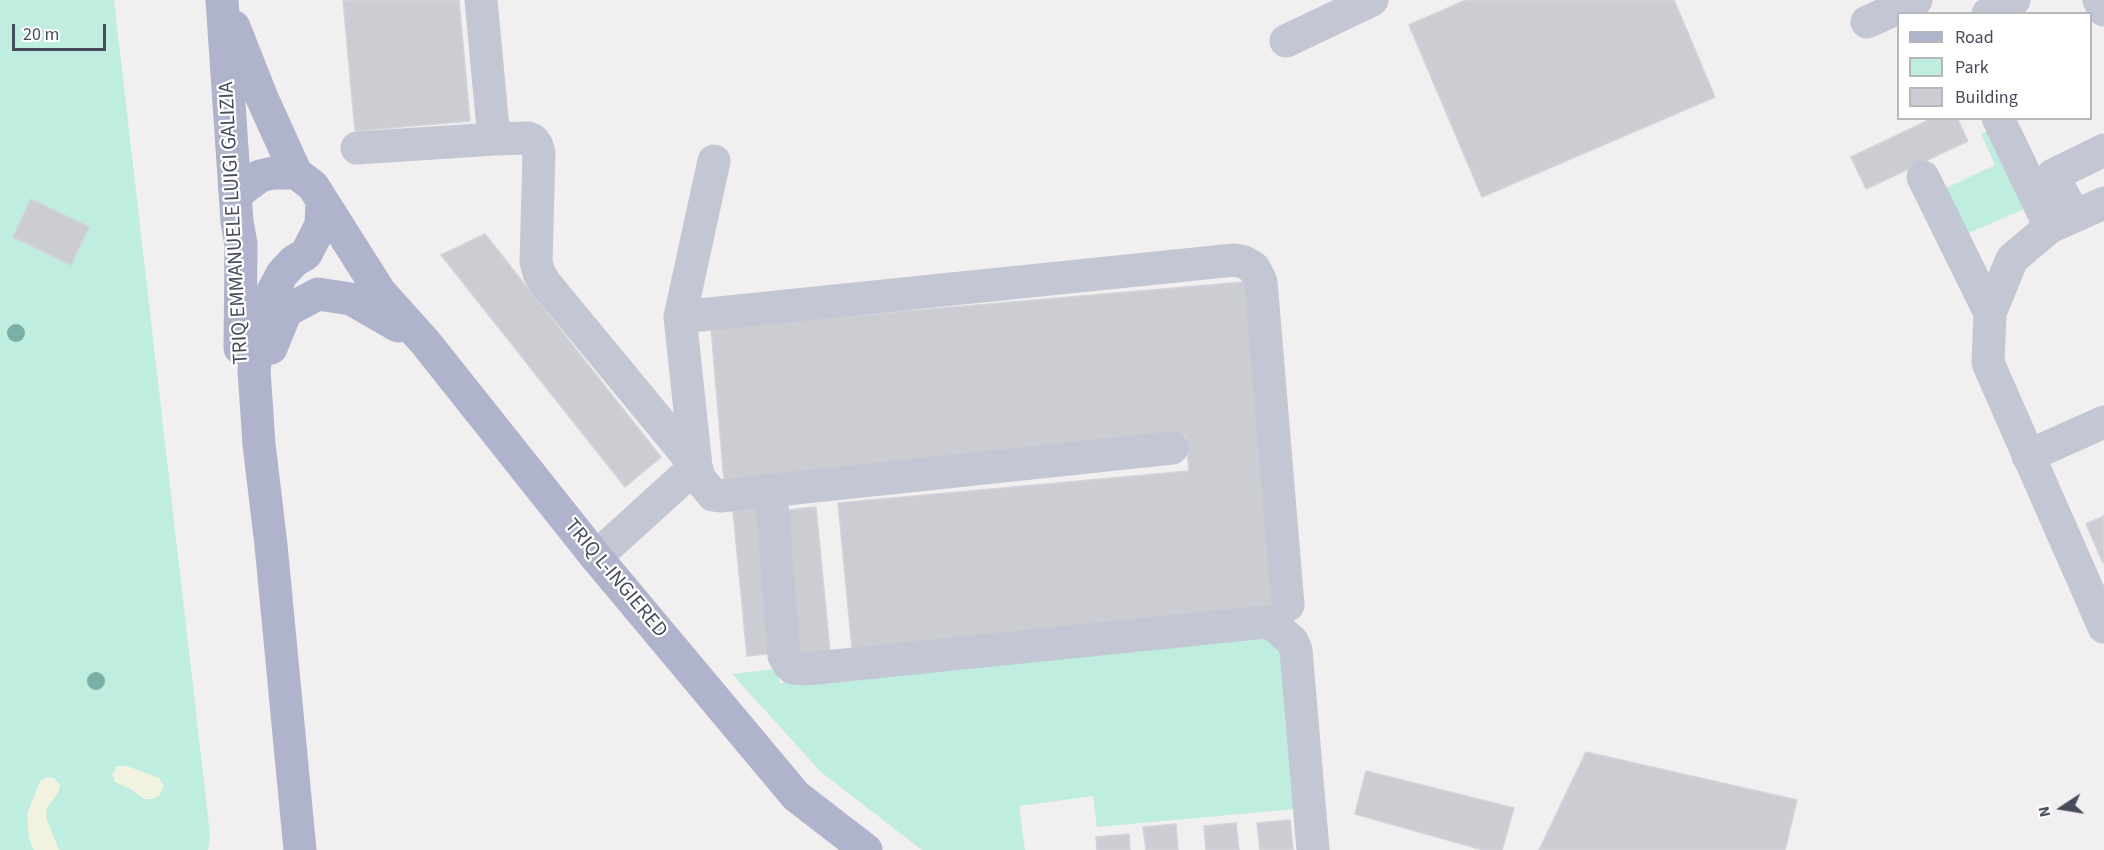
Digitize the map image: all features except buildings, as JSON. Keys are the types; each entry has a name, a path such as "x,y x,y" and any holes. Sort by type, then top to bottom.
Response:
{"main road":[{"name":"TRIQ EMMANUELE LUIGI GALIZIA","path":"223,0 262,98 296,173"},
{"name":"TRIQ EMMANUELE LUIGI GALIZIA","path":"223,0 237,222 250,251 240,364 259,444"},
{"path":"236,194 260,176 273,173 296,173 313,186 322,202 321,225 302,253 250,251"},
{"name":"TRIQ L-INGIERED","path":"322,202 380,292 425,342 596,557 796,795 866,850"},
{"name":"TRIQ EMMANUELE LUIGI GALIZIA","path":"300,850 259,444 255,370 262,312 282,274 302,253"},
{"name":"TRIQ L-INGIERED","path":"302,253 344,265 380,292"},
{"path":"271,545 271,345 286,311 318,294 351,299 425,342"}],"lane":[{"path":"481,0 494,139"},
{"path":"1286,41 1372,0"},
{"path":"1868,22 1916,0"},
{"path":"1992,12 2014,0"},
{"path":"2099,0 2104,10"},
{"path":"1999,120 2062,222"},
{"path":"357,148 494,139 528,138 533,140 539,153 536,262 539,273 696,466"},
{"path":"2062,222 2053,175 2104,150"},
{"path":"714,161 680,317 696,466 699,478 713,495 771,491 1172,448"},
{"path":"1923,177 1990,313"},
{"path":"2104,203 2062,222 2012,259 1990,313 1988,363 2104,627"},
{"path":"680,317 1234,260 1244,262 1254,268 1261,282 1288,605"},
{"path":"2028,456 2104,422"},
{"path":"596,557 696,466"},
{"path":"771,491 784,656 793,668 806,669 1266,622 1275,626 1292,641 1296,650 1312,850"}],"green space":[{"path":"0,0 114,0 210,834 208,850 0,850"},
{"path":"1989,130 2029,207 1964,235 1942,190 1995,165 1981,134"},
{"path":"1264,634 1280,643 1296,809 1097,827 1093,796 1019,806 1025,850 922,850 821,772 732,674 777,669 780,683"}],"sand":[{"path":"117,766 127,766 159,778 164,786 159,796 144,799 115,782 112,774"},
{"path":"47,777 54,778 60,785 58,793 47,808 46,817 59,850 34,850 29,839 27,814 40,781"}]}
